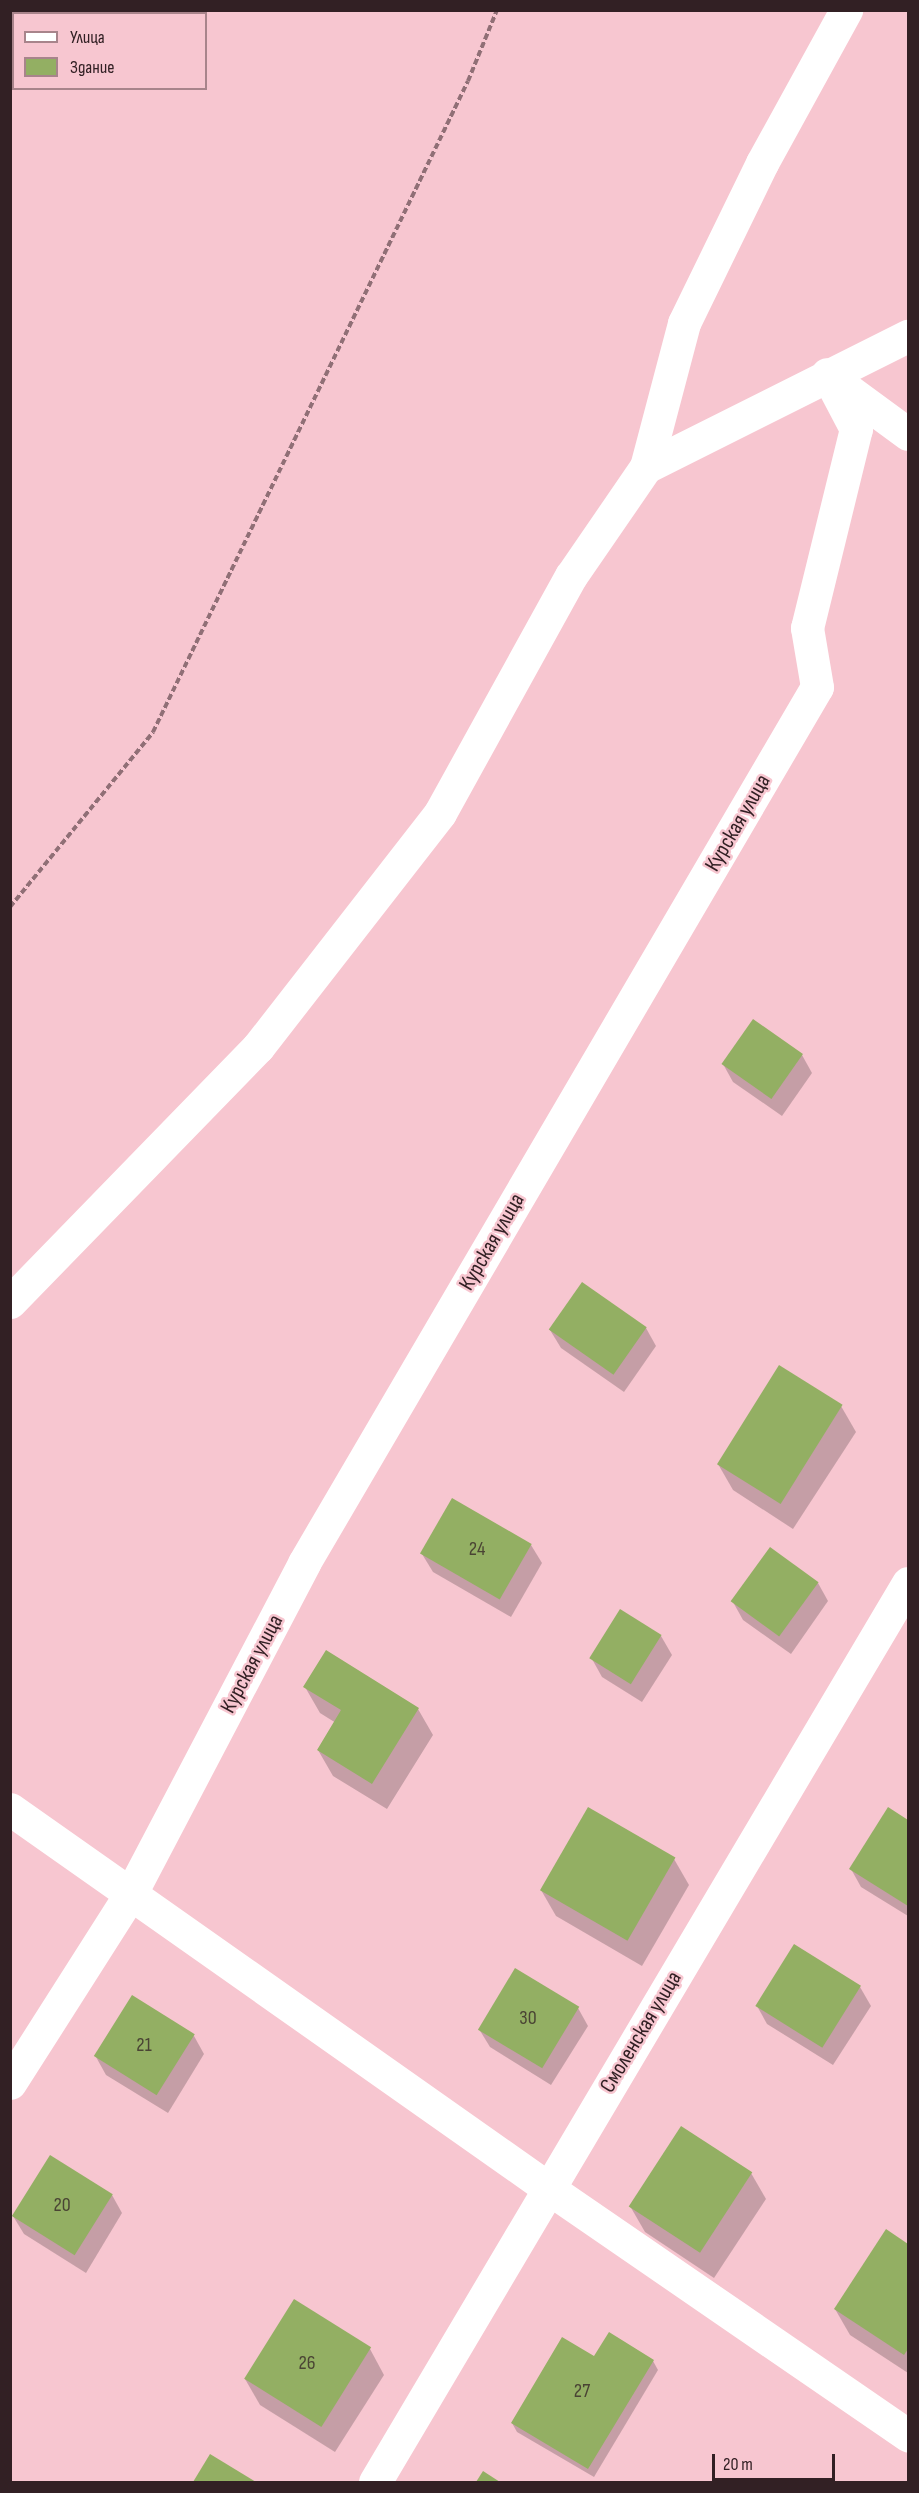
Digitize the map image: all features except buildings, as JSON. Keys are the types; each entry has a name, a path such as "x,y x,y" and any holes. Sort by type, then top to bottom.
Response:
{"street":[{"path":"10,1302 258,1047 440,813 572,576 646,467 684,323 762,163 846,10"},
{"path":"646,467 827,374 909,336"},
{"path":"827,374 909,434"},
{"name":"Курская улица","path":"10,2083 131,1893 304,1563 817,687 807,628 856,429 827,374"},
{"name":"Смоленская улица","path":"375,2482 909,1582"},
{"path":"10,1809 548,2188 909,2435"}],"path":[{"path":"10,907 153,732 468,81 497,10"}]}
